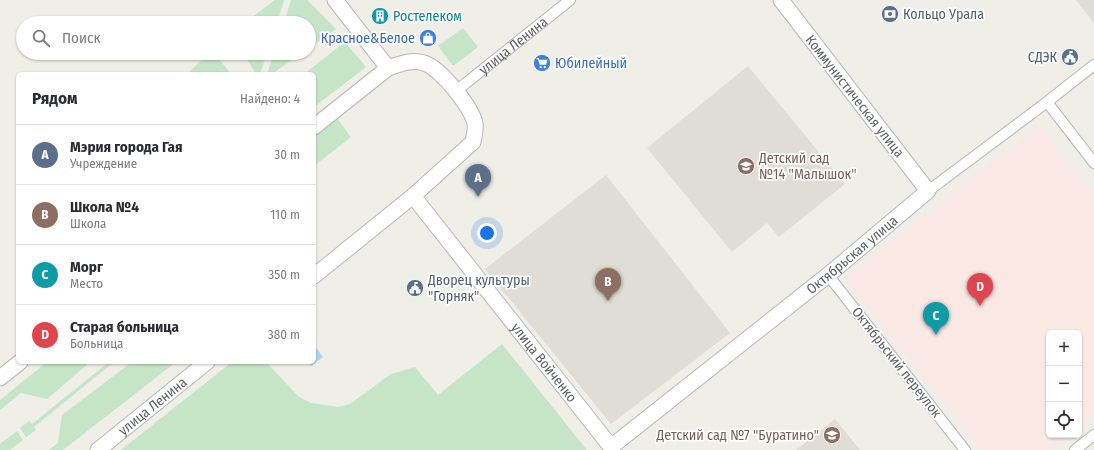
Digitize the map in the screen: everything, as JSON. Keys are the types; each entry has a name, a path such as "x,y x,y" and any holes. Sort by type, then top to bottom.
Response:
{"main road":[{"path":"335,0 388,68"},
{"name":"Коммунистическая улица","path":"781,0 928,191"},
{"path":"316,125 388,68 404,62 415,61 426,63 434,67 456,91 470,110 476,125 473,142 414,196 316,274"},
{"name":"Октябрьская улица","path":"611,447 828,275 928,191"},
{"name":"улица Войченко","path":"414,196 611,447"},
{"path":"0,378 18,364"},
{"name":"улица Ленина","path":"98,450 205,364"}],"street":[{"name":"улица Ленина","path":"456,91 570,0"},
{"name":"Октябрьская улица","path":"928,191 1094,65"},
{"path":"1047,102 1094,163"},
{"name":"Октябрьский переулок","path":"828,275 965,450"},
{"path":"1075,450 1094,434"}],"shaded area":[{"path":"1076,0 1094,0 1094,23"},
{"name":"Детский сад №14 \"Малышок\"","path":"748,66 845,184 779,237 767,223 732,252 647,148"},
{"path":"1039,125 1094,194 1094,415 1082,425 1082,330 1046,330 1046,438 1065,438 1051,450 981,450 844,278"},
{"path":"606,175 730,333 611,424 485,269"},
{"name":"Детский сад №7 \"Буратино\"","path":"835,419 860,450 796,450"}],"green space":[{"path":"275,0 284,0 279,16 253,16"},
{"path":"291,0 307,0 336,29 316,43 316,16 286,16"},
{"path":"463,28 478,47 453,66 438,46"},
{"path":"345,42 366,67 316,105 316,72 307,72"},
{"path":"202,60 220,60 229,72 189,72"},
{"path":"247,60 265,60 261,72 255,72"},
{"path":"272,60 292,60 275,72 268,72"},
{"path":"336,117 351,137 316,164 316,133"},
{"path":"502,344 587,450 121,450 229,364 268,364 299,397 311,403 338,407 350,404 391,374 415,367 438,395"},
{"path":"45,364 88,364 47,399 21,393 0,410 0,400"},
{"path":"107,364 112,364 34,427 36,430 26,437 20,428 29,421 32,424"},
{"path":"129,364 173,364 63,450 49,450 58,443 62,415"},
{"path":"17,431 23,440 10,450 0,450 0,444"}],"water":[{"path":"316,347 323,357 316,362"}],"place":[{"name":"Кольцо Урала","path":"890,14"},
{"name":"Ростелеком","path":"380,16"},
{"name":"Красное&Белое","path":"428,38"},
{"name":"СДЭК","path":"1070,57"},
{"name":"Юбилейный","path":"542,63"},
{"name":"Детский сад №14 \"Малышок\"","path":"746,166"},
{"name":"Мэрия города Гая","path":"478,197"},
{"name":"Дворец культуры \"Горняк\"","path":"415,288"},
{"name":"Школа №4","path":"608,301"},
{"name":"Старая больница","path":"980,306"},
{"name":"Морг","path":"936,335"},
{"name":"Детский сад №7 \"Буратино\"","path":"832,435"}]}
